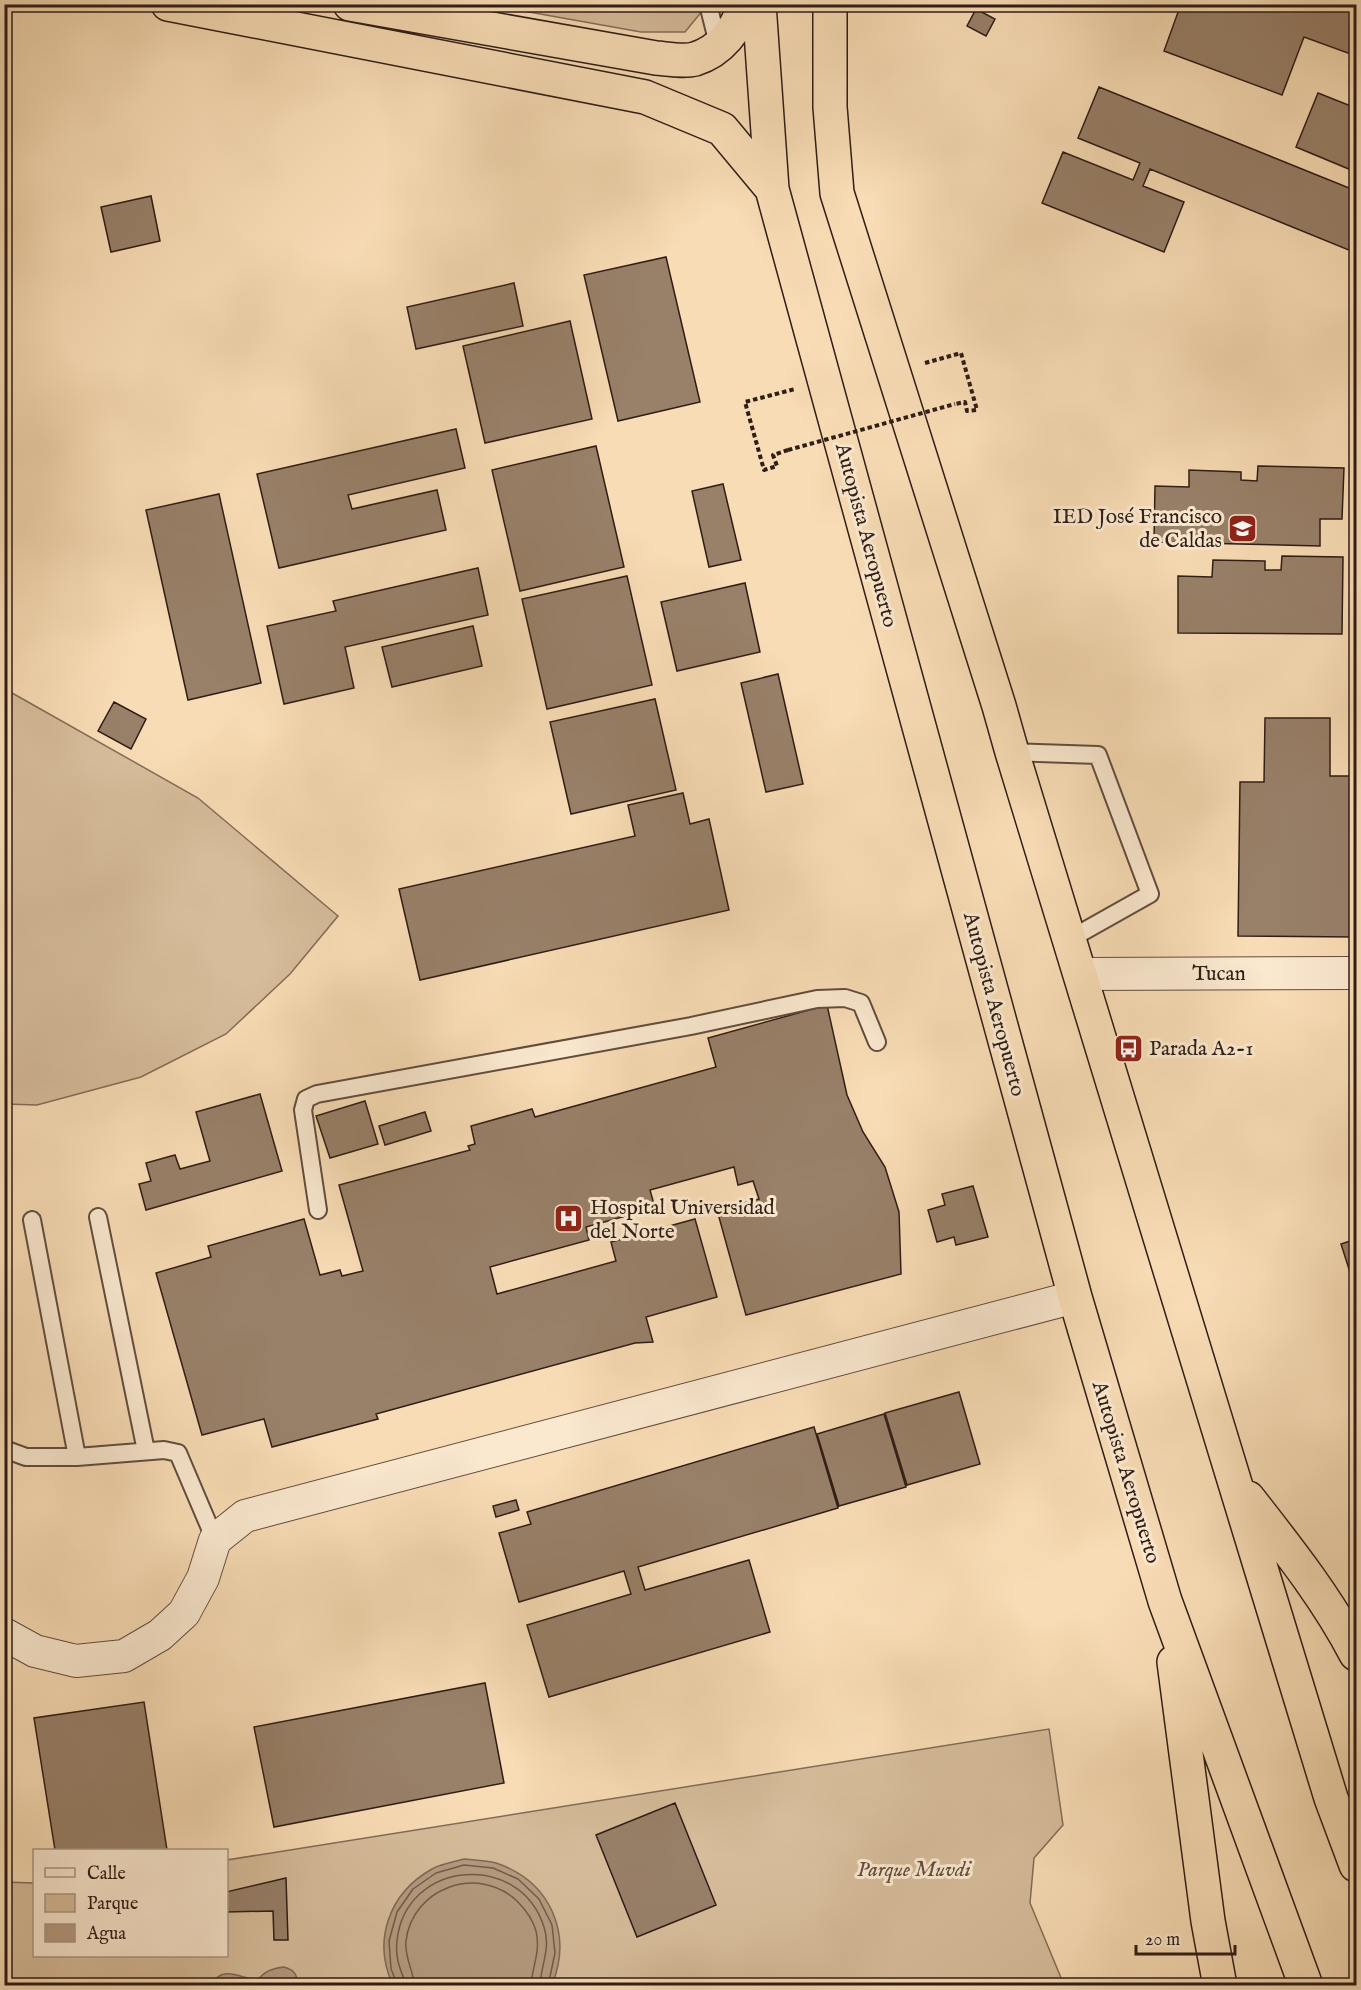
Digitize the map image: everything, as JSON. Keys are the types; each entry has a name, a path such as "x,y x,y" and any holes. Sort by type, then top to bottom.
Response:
{"highway":[{"path":"168,4 645,97 722,129 772,189"},
{"path":"350,4 656,58 693,60 718,48 740,21 745,4"},
{"name":"Autopista Aeropuerto","path":"759,4 772,189 1075,1297 1166,1601 1306,1986"},
{"path":"830,4 830,107 837,193 999,706 1331,1798 1356,1864"},
{"path":"1236,1483 1302,1567 1356,1654"},
{"path":"1166,1601 1208,1921 1220,1986"}],"street":[{"name":"Tucan","path":"1081,974 1356,973"},
{"path":"4,1634 35,1652 76,1661 124,1656 160,1635 184,1613 203,1578 214,1540 245,1516 1075,1297"}],"lane":[{"path":"708,4 718,48"},
{"path":"1012,752 1098,754 1150,894 1070,939"},
{"path":"318,1210 303,1110 306,1099 317,1094 679,1028 817,999 845,998 861,1003 877,1042"},
{"path":"98,1217 146,1451"},
{"path":"32,1220 77,1457"},
{"path":"4,1449 26,1457 77,1457 164,1450 178,1453 214,1540"}],"path":[{"path":"798,388 745,402 764,470 777,466 773,455 788,450 955,404 965,402 967,411 977,410 961,353 924,363"}],"green space":[{"path":"490,5 707,5 685,32 641,32"},
{"path":"5,689 198,798 338,916 290,974 226,1034 141,1077 37,1105 5,1104"},
{"name":"Parque Muvdi","path":"1049,1729 1063,1825 1034,1858 1030,1903 1064,1985 5,1985 4,1882 33,1883 33,1957 228,1957 228,1860"}],"water":[{"path":"464,1859 492,1862 515,1871 543,1896 558,1928 560,1947 558,1966 552,1985 393,1985 384,1952 388,1919 395,1905 417,1879 432,1869"},
{"path":"284,1967 295,1973 298,1985 211,1985 221,1975 233,1974 258,1980 270,1970"}],"building":[{"path":"1181,4 1356,4 1356,56 1304,37 1282,95 1164,51"},
{"path":"976,9 995,19 986,36 967,26"},
{"path":"1099,87 1354,190 1356,185 1356,253 1150,169 1143,186 1184,202 1164,252 1042,203 1063,152 1133,180 1140,163 1078,138"},
{"path":"1318,93 1356,108 1356,172 1296,147"},
{"path":"151,196 160,241 111,252 101,207"},
{"path":"666,257 700,402 618,421 584,275"},
{"path":"514,283 523,326 416,349 407,307"},
{"path":"570,321 592,419 485,443 463,346"},
{"path":"456,429 465,468 348,495 352,509 437,490 446,530 279,568 257,474"},
{"path":"596,446 624,567 520,591 492,470"},
{"path":"1258,466 1344,468 1342,519 1320,519 1320,546 1154,542 1155,486 1189,487 1189,470 1241,472 1241,480 1257,481"},
{"path":"723,484 741,560 709,567 692,491"},
{"path":"219,494 261,683 188,700 146,510"},
{"path":"1282,556 1343,557 1342,634 1178,633 1178,576 1212,577 1213,560 1265,561 1265,570 1281,570"},
{"path":"478,568 488,615 345,647 354,688 284,704 267,626 336,611 333,601"},
{"path":"627,576 652,685 547,709 522,599"},
{"path":"745,583 760,652 677,671 661,602"},
{"path":"473,626 482,666 392,687 382,647"},
{"path":"778,674 803,784 766,792 741,683"},
{"path":"655,699 676,790 571,814 550,722"},
{"path":"114,702 146,719 131,749 98,731"},
{"path":"1265,718 1330,718 1330,776 1356,776 1356,937 1238,936 1240,782 1264,782"},
{"path":"683,793 690,824 709,819 729,910 420,980 399,889 635,836 628,805"},
{"path":"827,1005 847,1095 863,1132 885,1167 899,1212 901,1274 746,1315 717,1210 759,1199 753,1181 738,1185 734,1167 650,1190 655,1208 586,1227 589,1240 490,1267 497,1294 616,1261 611,1242 695,1219 717,1297 646,1317 653,1342 635,1343 376,1414 378,1419 272,1447 264,1419 202,1435 156,1273 211,1257 208,1246 304,1219 320,1275 340,1270 342,1276 363,1271 339,1185 470,1150 468,1146 475,1144 471,1126 532,1109 535,1117 716,1067 708,1038"},
{"path":"260,1094 282,1171 146,1210 139,1184 151,1181 146,1163 175,1155 180,1169 210,1161 196,1112"},
{"path":"365,1101 378,1144 330,1158 316,1116"},
{"path":"425,1112 431,1131 385,1145 379,1126"},
{"path":"973,1186 988,1237 956,1245 954,1237 937,1242 928,1210 945,1205 942,1194"},
{"path":"1356,1239 1356,1291 1341,1244"},
{"path":"959,1392 980,1464 907,1485 885,1413"},
{"path":"884,1414 906,1487 839,1506 817,1434"},
{"path":"814,1427 838,1508 638,1567 645,1590 749,1560 770,1632 549,1697 527,1625 631,1594 624,1571 519,1602 499,1533 531,1524 527,1512"},
{"path":"516,1500 519,1510 496,1517 493,1506"},
{"path":"485,1683 504,1783 274,1827 254,1727"},
{"path":"144,1702 167,1849 55,1849 34,1718"},
{"path":"675,1803 716,1905 637,1937 596,1835"},
{"path":"286,1878 288,1940 274,1940 273,1911 228,1912 228,1892"}],"place":[{"name":"IED José Francisco de Caldas","path":"1243,528"},
{"name":"Parada A2-1","path":"1128,1048"},
{"name":"Hospital Universidad del Norte","path":"569,1219"}]}
